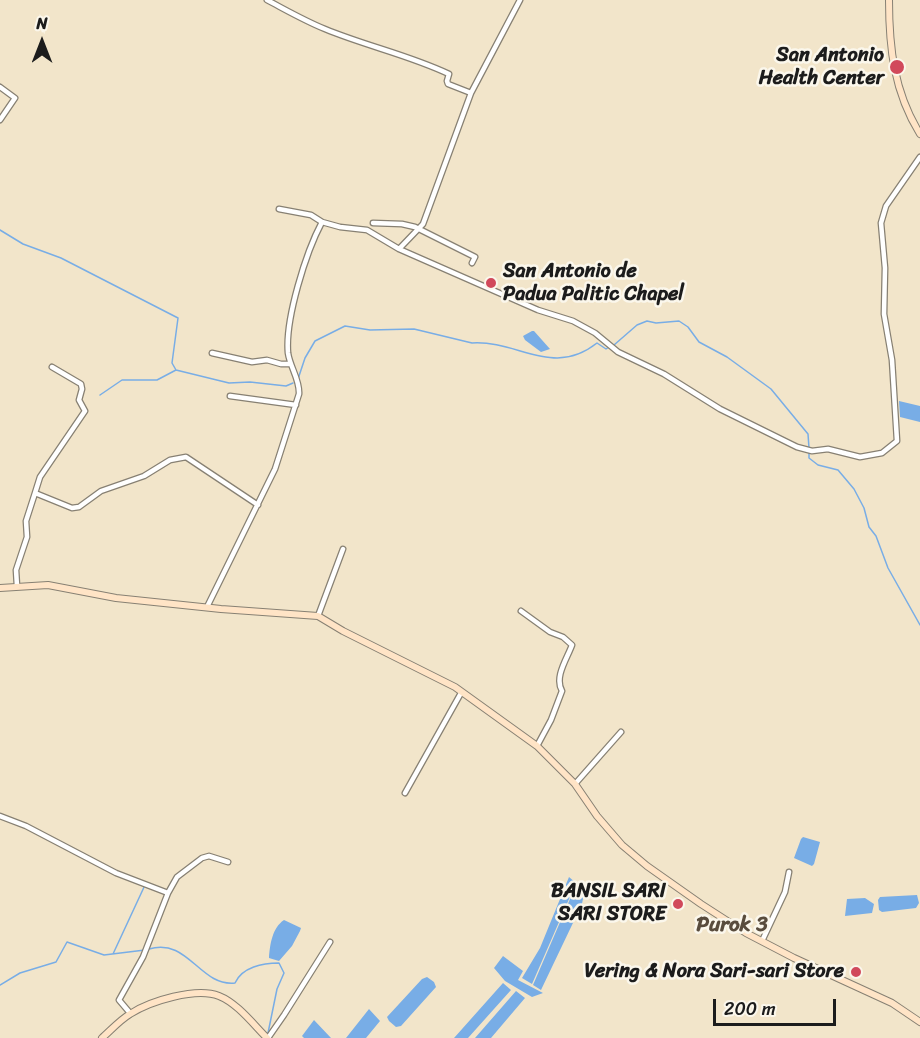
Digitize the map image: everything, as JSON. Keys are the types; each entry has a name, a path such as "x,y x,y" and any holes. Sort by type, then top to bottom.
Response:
{"street":[{"path":"267,0 327,30 425,62 449,74 448,84 471,93"},
{"path":"399,249 419,230 471,93 520,0"},
{"path":"889,0 890,48 893,68 906,107 920,134"},
{"path":"0,87 15,98 0,120"},
{"path":"279,209 311,216 340,227 367,230 399,249 538,310 573,321 595,333 618,352 664,374 720,409 805,450 828,449 860,457 882,453 897,441 892,360 884,314 885,268 881,223 886,206 920,157"},
{"path":"207,607 275,470 296,405 299,388 290,364 287,339 310,245 322,222"},
{"path":"373,223 402,224 419,230 475,257 472,263"},
{"path":"212,353 252,362 267,360 290,364"},
{"path":"17,586 16,570 27,537 26,521 40,477 85,411 79,400 81,384 52,368"},
{"path":"230,396 296,405"},
{"path":"35,493 72,508 79,507 101,491 136,479 170,459 186,457 258,505"},
{"path":"318,616 342,549"},
{"path":"0,588 48,585 117,598 318,616 343,631 426,672 461,693 537,746 575,784 622,846 701,904 762,941 892,1003 920,1022"},
{"path":"521,611 572,645 559,676 559,686 562,691 560,701 537,746"},
{"path":"405,793 461,693"},
{"path":"575,784 621,732"},
{"path":"0,816 26,826 116,873 168,893"},
{"path":"130,1013 119,1000 143,957 168,893 177,877 208,856 228,862"},
{"path":"762,941 785,892 789,872"},
{"path":"102,1038 130,1013 173,997 210,993 226,1000 268,1038 330,942"}],"water":[{"path":"532,331 550,349 541,352 525,340 523,336"},
{"path":"899,401 920,406 920,422 900,417"},
{"path":"803,837 820,842 812,866 794,858"},
{"path":"569,877 576,883 532,984 522,978 540,948"},
{"path":"579,889 584,893 582,904 541,990 533,985 573,892 576,893"},
{"path":"917,895 919,903 916,908 882,912 879,910 880,897"},
{"path":"865,898 874,904 872,913 845,916 847,899"},
{"path":"284,920 301,928 292,946 279,961 269,958 270,948 274,932"},
{"path":"503,956 523,971 518,980 543,993 532,997 505,981 494,968"},
{"path":"427,977 434,982 436,987 401,1026 396,1027 387,1017 422,979"},
{"path":"503,983 511,990 468,1038 454,1038"},
{"path":"516,991 525,998 491,1038 475,1038"},
{"path":"369,1009 380,1021 366,1038 346,1038"},
{"path":"314,1020 331,1038 304,1038 302,1036"}],"waterway":[{"path":"0,230 23,244 61,258 178,318 172,363 176,370 229,383 250,382 286,386 293,383"},
{"path":"614,345 637,325 647,321 656,323 679,321 688,327 699,342 727,357 771,389 808,434 809,448"},
{"path":"298,379 305,358 315,341 345,326 370,330 414,329 550,358 581,353 597,343 606,349 609,347"},
{"path":"100,395 122,380 157,380 176,370"},
{"path":"809,453 809,458 818,465 838,470 854,489 888,568 920,625"},
{"path":"113,954 145,885"},
{"path":"0,985 20,973 56,962 67,942 104,955 145,950"},
{"path":"149,949 162,947 174,950 212,978 223,982 235,983 248,970 260,965 279,963 284,973 277,989 268,1033"}],"place":[{"name":"San Antonio Health Center","path":"897,67"},
{"name":"San Antonio de Padua Palitic Chapel","path":"491,283"},
{"name":"BANSIL SARI SARI STORE","path":"678,904"},
{"name":"Vering & Nora Sari-sari Store","path":"856,972"}],"district":[{"name":"Purok 3","path":"732,926"}]}
